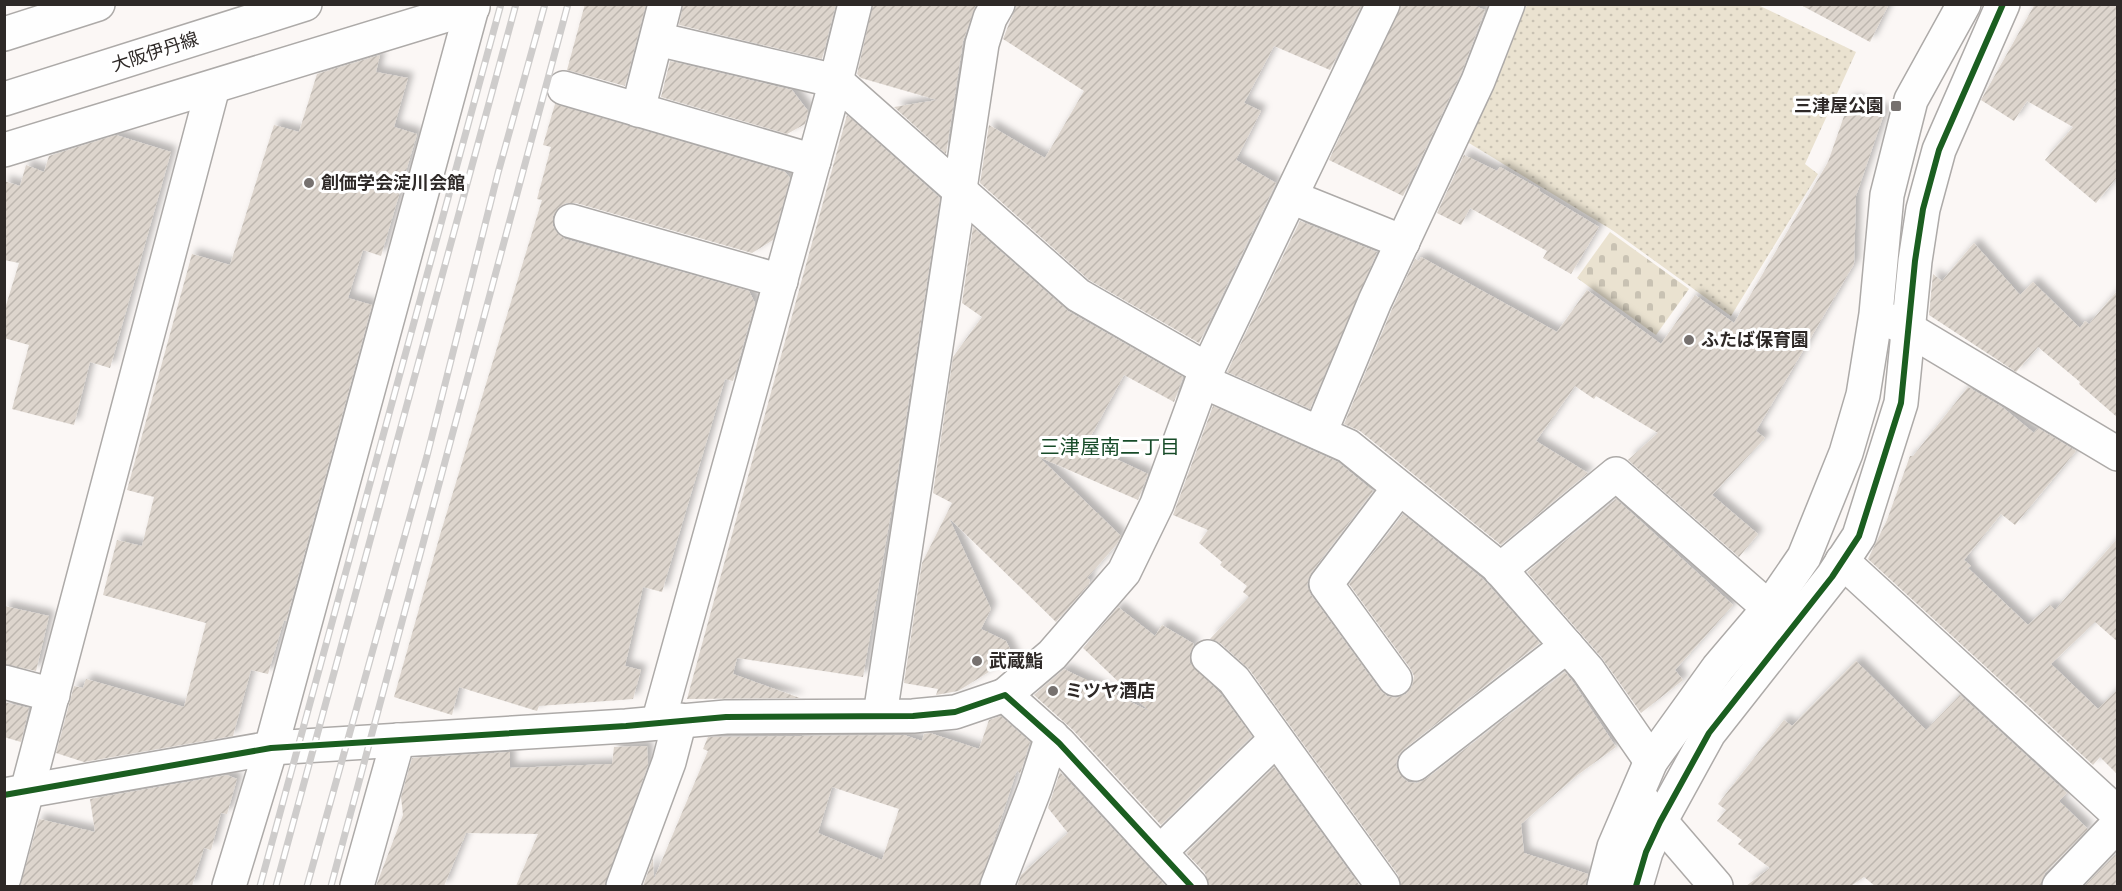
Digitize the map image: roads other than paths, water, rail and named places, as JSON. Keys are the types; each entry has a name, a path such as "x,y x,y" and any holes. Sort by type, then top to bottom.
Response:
{"street":[{"path":"4,34 98,4"},
{"name":"大阪伊丹線","path":"14,97 305,4"},
{"path":"638,110 665,4"},
{"path":"623,886 669,762 669,722 781,282 855,4"},
{"path":"880,715 982,44 990,18 998,4"},
{"path":"16,794 271,748 726,717 955,712 1005,695 1052,655 1124,572 1157,504 1205,376 1383,4"},
{"path":"1320,434 1403,242 1478,81 1508,4"},
{"path":"1636,886 1646,852 1660,822 1709,733 1842,561 1858,536 1901,404 1915,261 1923,208 1939,150 2003,4"},
{"path":"4,150 473,6"},
{"path":"229,886 271,748 473,6"},
{"path":"1604,886 1614,846 1652,761 1718,668 1769,608 1804,557 1846,453 1863,395 1876,314 1887,195 1911,100 1957,7"},
{"path":"657,39 836,81 1078,295 1205,376 1348,446 1500,570 1588,670 1652,761"},
{"path":"4,878 16,794 53,695 213,87"},
{"path":"564,88 814,161"},
{"path":"1291,197 1403,242"},
{"path":"571,221 781,282"},
{"path":"1876,314 1910,330 2118,454"},
{"path":"1500,570 1616,474 1769,608"},
{"path":"1395,679 1326,584 1399,488"},
{"path":"1842,561 2118,814"},
{"path":"1415,764 1567,646"},
{"path":"1208,657 1234,680 1383,886"},
{"path":"4,682 53,695"},
{"path":"1005,695 1052,736 1191,886"},
{"path":"997,886 1035,788 1052,736"},
{"path":"1160,852 1276,739"},
{"path":"357,886 398,740"},
{"path":"1637,795 1716,886"},
{"path":"2059,886 2118,824"}],"railway":[{"path":"260,886 501,4"},
{"path":"276,886 516,4"},
{"path":"307,886 427,456 498,173 545,4"},
{"path":"331,886 568,4"}],"place":[{"name":"三津屋公園","path":"1896,106"},
{"name":"創価学会淀川会館","path":"309,183"},
{"name":"ふたば保育園","path":"1689,340"},
{"name":"武蔵鮨","path":"977,661"},
{"name":"ミツヤ酒店","path":"1053,691"}],"district":[{"name":"三津屋南二丁目","path":"1110,447"}]}
